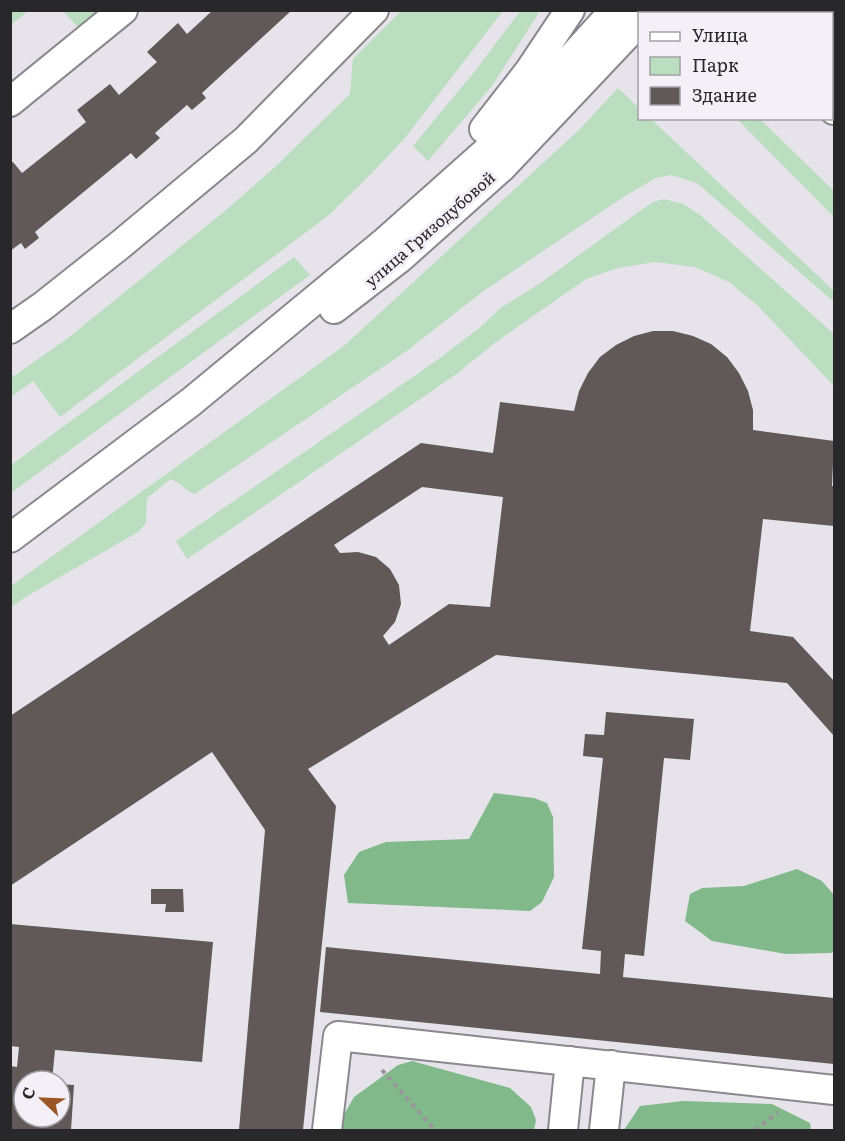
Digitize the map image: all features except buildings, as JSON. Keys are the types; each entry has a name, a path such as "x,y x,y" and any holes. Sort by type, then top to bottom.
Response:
{"street":[{"path":"10,102 123,10"},
{"path":"10,329 120,245 246,140 374,10"},
{"path":"342,279 382,234 473,143 530,70 570,10"},
{"name":"улица Гризодубовой","path":"10,538 191,402 342,279 486,152 615,10"},
{"name":"улица Гризодубовой","path":"191,402 300,336 400,258 502,167 638,22"},
{"path":"327,1131 338,1036 834,1090"},
{"path":"563,1131 570,1061"},
{"path":"604,1131 611,1065"}],"path":[{"path":"352,1038 365,1049 435,1131"}],"green space":[{"path":"11,10 28,10 28,11 11,25"},
{"path":"521,10 540,11 492,86 428,161 413,146 475,71"},
{"path":"63,11 114,11 86,36"},
{"path":"401,11 503,11 404,139 329,215 60,417 33,381 11,397 11,378 68,338 225,211 275,167 350,94 353,59"},
{"path":"618,88 638,107 638,120 652,120 834,291 834,302 697,183 671,175 656,178 625,196 482,292 408,350 195,494 171,479 147,498 146,523 138,532 11,607 11,586 345,345 580,129"},
{"path":"738,120 761,120 834,191 834,217"},
{"path":"664,199 683,204 700,215 834,334 834,386 757,305 729,282 695,267 655,262 618,268 586,279 496,342 455,375 187,559 176,541 436,361 478,329 502,307 542,282 653,202"},
{"path":"294,257 310,275 11,493 11,465"},
{"path":"494,793 534,798 547,803 553,817 554,877 542,902 530,911 348,903 344,875 359,852 386,842 469,839"},
{"path":"797,869 822,881 834,895 834,951 831,953 786,954 712,941 685,921 690,894 702,888 744,886"},
{"path":"412,1061 510,1088 531,1107 536,1120 534,1130 335,1130 354,1097 398,1065"},
{"path":"683,1101 772,1104 810,1123 811,1130 624,1130 640,1106"}]}
